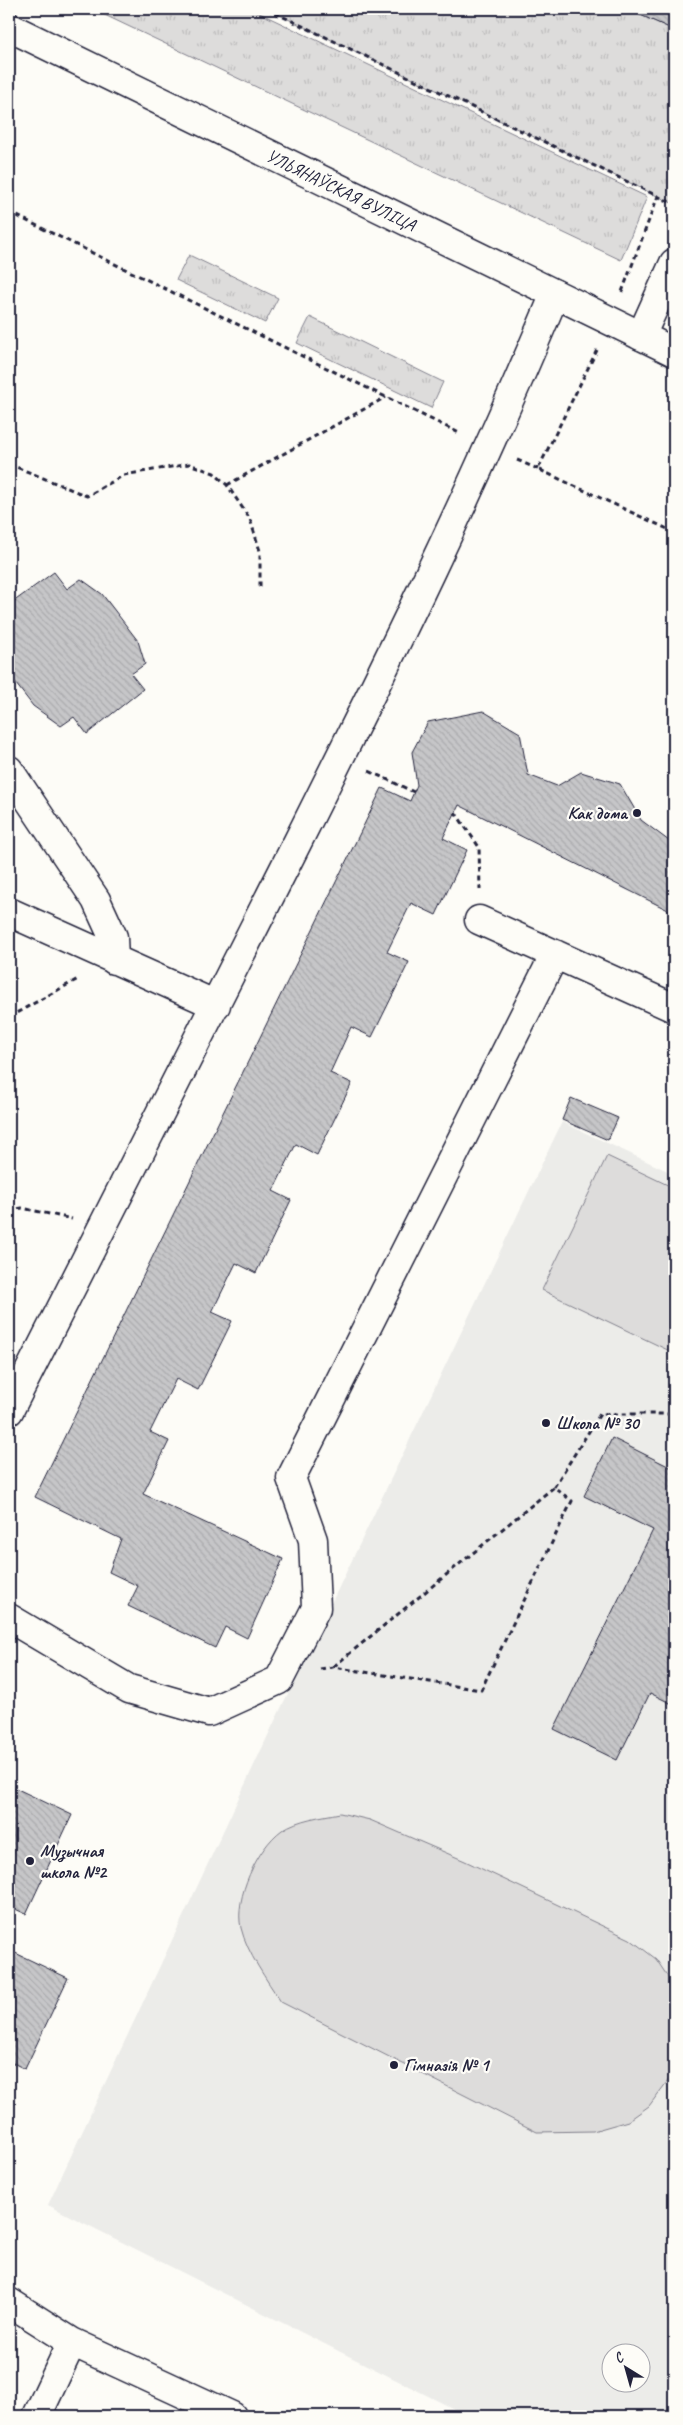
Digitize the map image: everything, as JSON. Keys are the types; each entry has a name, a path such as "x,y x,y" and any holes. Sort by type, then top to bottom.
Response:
{"main road":[{"name":"УЛЬЯНАЎСКАЯ ВУЛІЦА","path":"9,27 674,352"},
{"path":"641,336 674,263"},
{"path":"9,1411 216,1005 406,625 512,396 554,294"},
{"path":"9,770 96,900 112,938 114,960"},
{"path":"9,912 216,1005"},
{"path":"479,920 674,1008"},
{"path":"9,1618 129,1689 209,1712 279,1680 316,1608 313,1540 291,1478 555,954"},
{"path":"9,2302 72,2342 232,2416"},
{"path":"37,2416 72,2342"}],"path":[{"path":"267,9 674,204"},
{"path":"538,469 611,321 658,196"},
{"path":"9,212 488,448 674,532"},
{"path":"227,485 386,398"},
{"path":"9,464 87,496 124,475 189,464 214,473 227,485 250,519 260,551 260,589"},
{"path":"340,757 414,792"},
{"path":"455,812 479,847 479,920"},
{"path":"9,1018 114,960"},
{"path":"9,1210 22,1208 103,1227"},
{"path":"333,1667 554,1487 600,1414 674,1414"},
{"path":"315,1670 333,1667 481,1690 572,1501 554,1487"}],"shaded area":[{"name":"Гімназія № 1","path":"562,1122 674,1174 674,2416 468,2416 48,2205 271,1729"}],"green space":[{"path":"92,9 251,9 647,197 621,260"},
{"path":"267,9 627,9 674,30 674,204"},
{"path":"189,255 278,298 265,323 176,280"},
{"path":"310,317 443,382 431,408 297,343"},
{"path":"607,1156 674,1188 674,1353 542,1290"},
{"path":"340,1813 370,1820 465,1861 630,1939 656,1959 674,1986 674,2066 670,2078 649,2106 628,2121 593,2131 537,2132 281,2002 258,1966 241,1928 241,1903 244,1889 256,1861 273,1838 282,1830 303,1821"}],"building":[{"path":"627,9 674,9 674,30"},
{"path":"54,572 67,589 81,579 102,594 138,641 145,664 131,674 143,689 87,734 74,717 61,726 33,706 9,675 9,605"},
{"path":"483,711 520,733 528,775 557,786 581,772 620,784 641,820 669,841 674,840 674,913 459,805 443,838 467,850 436,915 411,903 387,952 409,962 372,1037 351,1027 330,1073 352,1083 317,1155 296,1144 273,1191 291,1200 256,1273 236,1263 212,1312 232,1321 198,1390 176,1379 150,1432 169,1441 143,1494 283,1559 247,1638 225,1627 215,1648 128,1606 138,1586 109,1572 121,1539 35,1497 382,788 410,801 417,785 412,752 428,722"},
{"path":"571,1098 618,1118 608,1140 562,1120"},
{"path":"612,1438 674,1469 674,1705 650,1693 617,1760 554,1729 653,1530 584,1496"},
{"name":"Музычная школа №2","path":"9,1785 72,1815 26,1914 13,1908 9,1917"},
{"path":"9,1950 68,1978 25,2069 9,2061"}],"place":[{"name":"Как дома","path":"637,813"},
{"name":"Школа № 30","path":"546,1423"},
{"name":"Музычная школа №2","path":"30,1861"},
{"name":"Гімназія № 1","path":"394,2065"}]}
